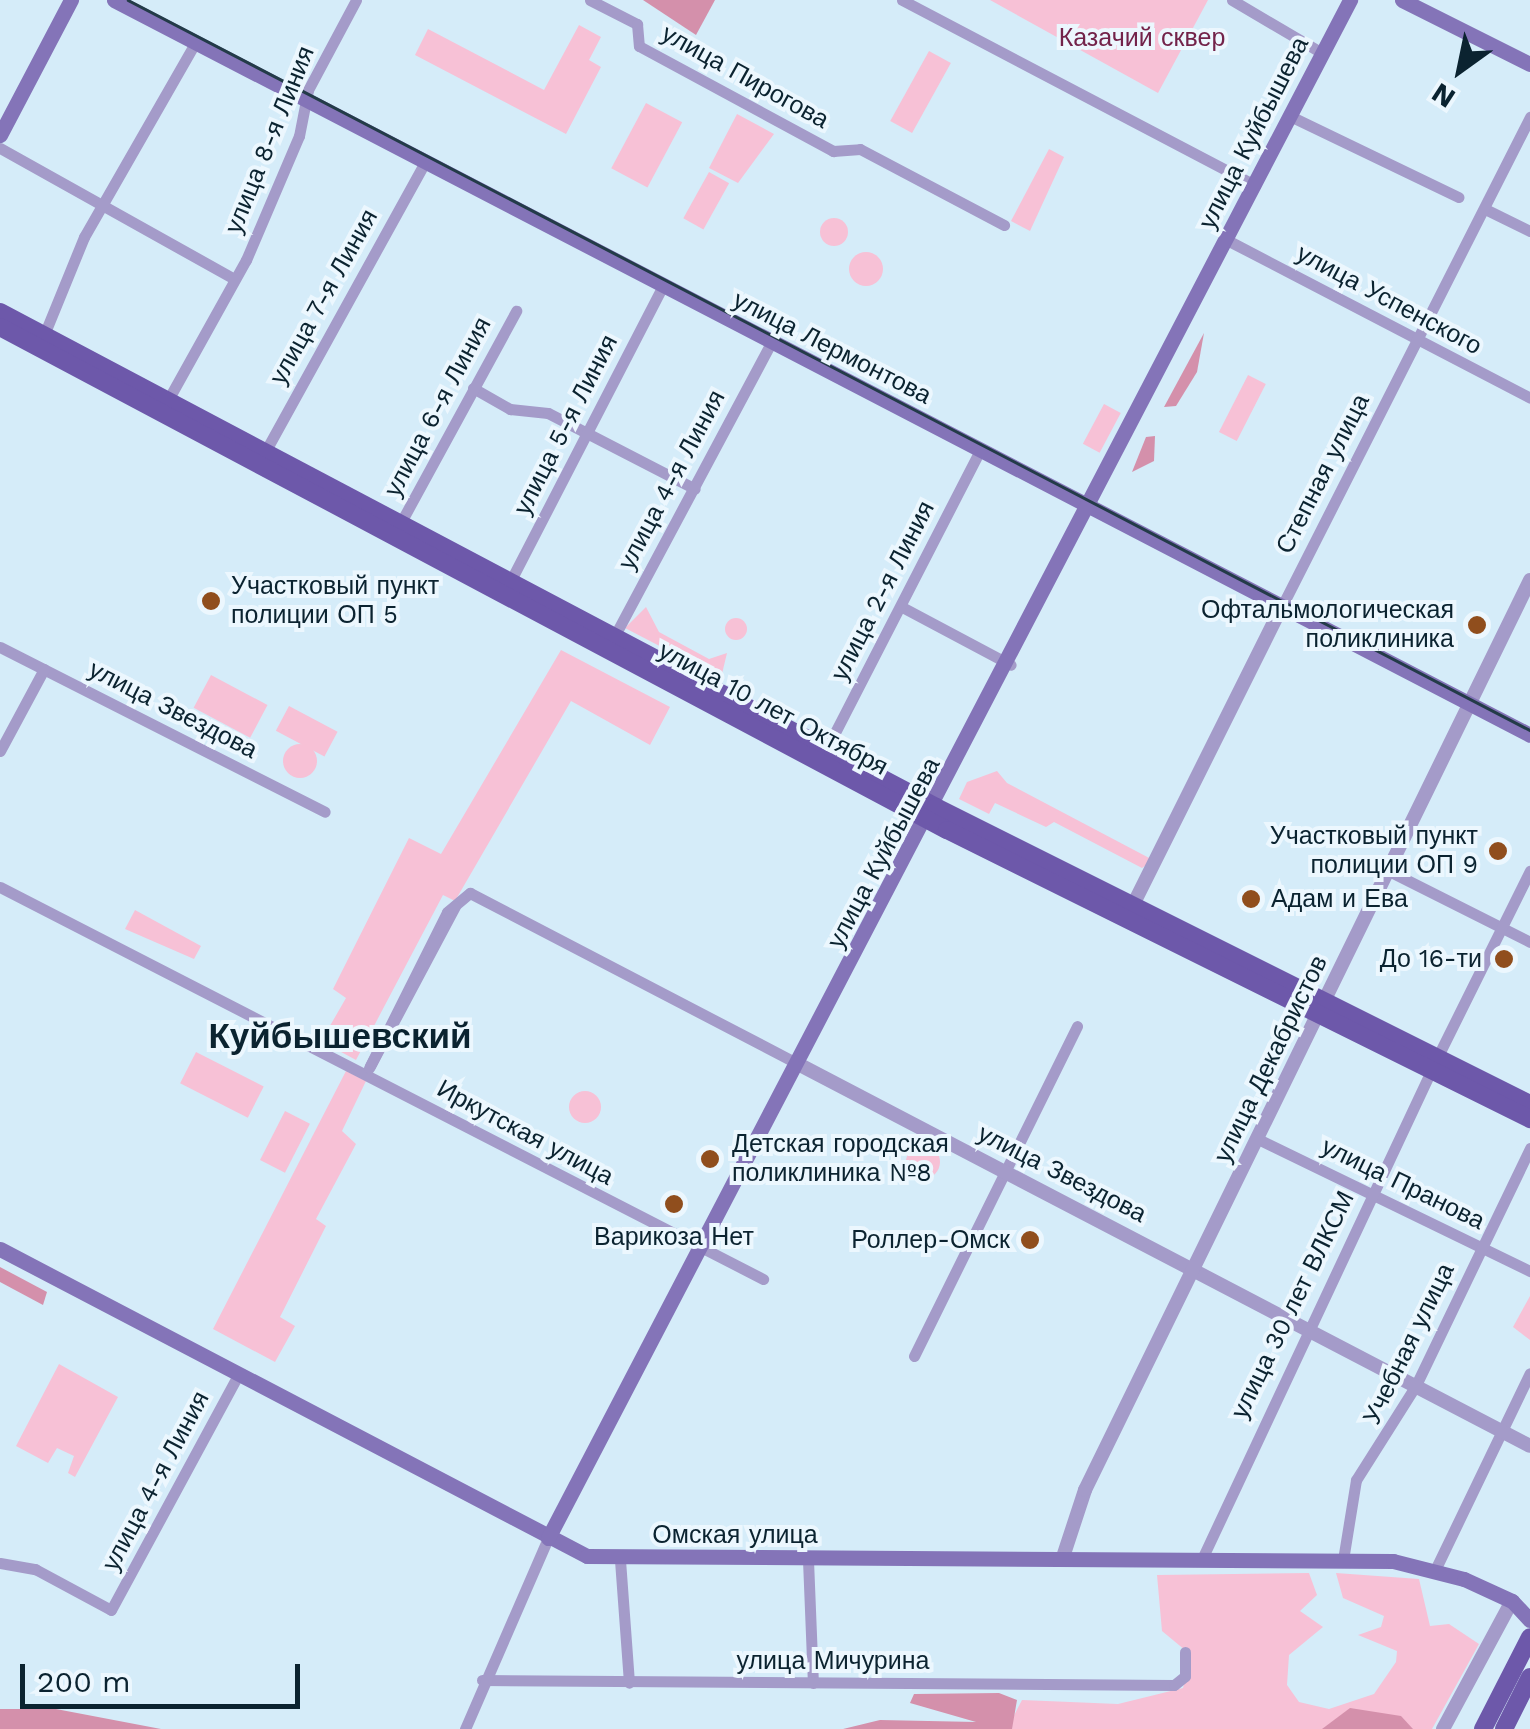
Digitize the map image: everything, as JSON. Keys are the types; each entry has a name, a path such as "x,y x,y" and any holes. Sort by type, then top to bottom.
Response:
{"main road":[{"path":"0,135 70,0"},
{"name":"улица Лермонтова","path":"114,0 1280,610 1530,735"},
{"name":"улица Куйбышева","path":"548,1538 1011,665 1350,0"},
{"path":"1402,0 1530,64"},
{"name":"улица 10 лет Октября","path":"0,312 826,750 933,814 1132,906 1320,1009"},
{"name":"улица 10 лет Октября","path":"0,327 933,814 1434,1065 1530,1119"},
{"name":"улица 10 лет Октября","path":"1434,1065 1530,1104"},
{"name":"Омская улица","path":"0,1249 548,1538 620,1560 1344,1560 1436,1568 1512,1600 1530,1620"},
{"path":"1512,1600 1530,1598"},
{"path":"1483,1729 1530,1637"},
{"path":"1504,1729 1530,1677"}],"street":[{"name":"улица 8-я Линия","path":"168,400 286,171 306,103 356,0"},
{"name":"улица Пирогова","path":"590,0 637,24 639,46 833,151 860,149 1004,225"},
{"path":"902,0 1255,184"},
{"path":"1232,0 1322,53"},
{"path":"44,335 102,210 195,43"},
{"path":"1290,116 1458,197"},
{"name":"Степная улица","path":"1132,906 1530,117"},
{"path":"0,148 102,210 233,278"},
{"name":"улица 7-я Линия","path":"265,452 424,164"},
{"path":"1485,209 1530,231"},
{"name":"улица Успенского","path":"1227,240 1530,398"},
{"name":"улица 5-я Линия","path":"510,582 662,289"},
{"name":"улица 6-я Линия","path":"400,524 516,310"},
{"name":"улица 4-я Линия","path":"614,637 770,344"},
{"path":"474,388 586,434 695,489"},
{"name":"улица 2-я Линия","path":"826,750 979,452"},
{"name":"улица Декабристов","path":"1062,1560 1085,1490 1530,580"},
{"path":"902,607 1011,665"},
{"name":"улица Звездова","path":"0,647 325,812"},
{"path":"0,751 44,669"},
{"path":"1389,871 1530,942"},
{"name":"улица 30 лет ВЛКСМ","path":"1201,1561 1371,1193 1530,871"},
{"name":"Иркутская улица","path":"0,886 368,1070 764,1279"},
{"name":"улица Звездова","path":"368,1070 464,894 1003,1169 1530,1446"},
{"path":"914,1356 1003,1169 1077,1026"},
{"name":"улица Пранова","path":"1256,1138 1530,1271"},
{"name":"Учебная улица","path":"1344,1560 1356,1480 1416,1385 1530,1148"},
{"name":"улица 4-я Линия","path":"0,1563 35,1569 111,1610 238,1373"},
{"path":"1436,1568 1530,1373"},
{"name":"улица Куйбышева","path":"465,1729 482,1680 548,1538"},
{"path":"620,1560 630,1683"},
{"path":"808,1560 813,1683"},
{"path":"1444,1729 1512,1600"},
{"name":"улица Мичурина","path":"482,1680 1182,1681 1185,1652"}],"green space":[{"name":"Казачий сквер","path":"990,0 1208,0 1158,93"},
{"path":"579,25 601,37 589,60 601,67 566,134 415,55 428,29 544,90"},
{"path":"929,51 951,63 912,133 890,121"},
{"path":"646,103 682,122 647,188 611,168"},
{"path":"737,114 774,134 738,183 709,168"},
{"path":"1049,149 1064,157 1030,231 1011,221"},
{"path":"709,172 729,183 703,230 683,218"},
{"path":"834,218 844,222 848,232 844,242 834,246 824,242 820,232 824,222"},
{"path":"866,252 878,257 883,269 878,281 866,286 854,281 849,269 854,257"},
{"path":"1248,375 1266,384 1237,441 1219,432"},
{"path":"1104,404 1121,413 1100,453 1083,444"},
{"path":"646,607 659,632 709,659 727,653 721,678 625,628"},
{"path":"736,618 744,621 744,637 736,640 728,637 725,629 728,621"},
{"path":"561,650 670,707 650,745 571,701 455,901 443,895 356,1060 330,1046 327,1031 346,998 333,989 409,838 441,854"},
{"path":"211,675 268,705 250,738 194,708"},
{"path":"289,706 338,732 324,757 276,731"},
{"path":"300,744 312,749 317,761 312,773 300,778 288,773 283,761 288,749"},
{"path":"997,771 1007,783 1153,860 1142,868 1054,822 1046,827 995,803 989,814 959,799 967,782"},
{"path":"135,910 201,946 194,959 125,929"},
{"path":"196,1052 264,1087 248,1118 180,1083"},
{"path":"346,1071 366,1081 342,1131 356,1144 316,1219 326,1226 280,1317 295,1326 275,1362 213,1329"},
{"path":"585,1091 596,1096 601,1107 596,1118 585,1123 574,1118 569,1107 574,1096"},
{"path":"285,1111 310,1124 285,1173 260,1160"},
{"path":"923,1145 935,1150 940,1162 935,1174 923,1179 911,1174 906,1162 911,1150"},
{"path":"1530,1296 1530,1340 1513,1327"},
{"path":"59,1364 118,1397 75,1477 68,1473 74,1456 57,1448 48,1463 16,1446"},
{"path":"1309,1573 1317,1595 1300,1611 1323,1627 1289,1655 1287,1685 1299,1702 1329,1709 1374,1694 1396,1662 1397,1651 1358,1635 1381,1627 1384,1616 1343,1598 1336,1573 1419,1579 1430,1626 1449,1624 1479,1644 1432,1729 1007,1729 1022,1700 1118,1704 1183,1688 1191,1655 1162,1631 1157,1575"}],"shaded area":[{"path":"643,0 715,0 696,35"},
{"path":"1204,333 1197,372 1176,406 1164,407"},
{"path":"1155,436 1154,461 1132,472 1146,437"},
{"path":"0,1267 47,1292 43,1305 0,1282"},
{"path":"999,1693 1017,1700 1012,1729 843,1729 880,1720 976,1722 910,1703 914,1694"},
{"path":"1350,1708 1401,1716 1413,1729 1322,1729"},
{"path":"0,1709 56,1709 161,1729 0,1729"}],"tram line":[{"path":"128,0 1530,730"}],"place":[{"name":"Участковый пункт полиции ОП 5","path":"211,601"},
{"name":"Офтальмологическая поликлиника","path":"1477,625"},
{"name":"Участковый пункт полиции ОП 9","path":"1498,851"},
{"name":"Адам и Ева","path":"1251,899"},
{"name":"До 16-ти","path":"1504,959"},
{"name":"Детская городская поликлиника №8","path":"710,1159"},
{"name":"Варикоза Нет","path":"674,1204"},
{"name":"Роллер-Омск","path":"1030,1240"}],"district":[{"name":"Куйбышевский","path":"340,1036"}]}
